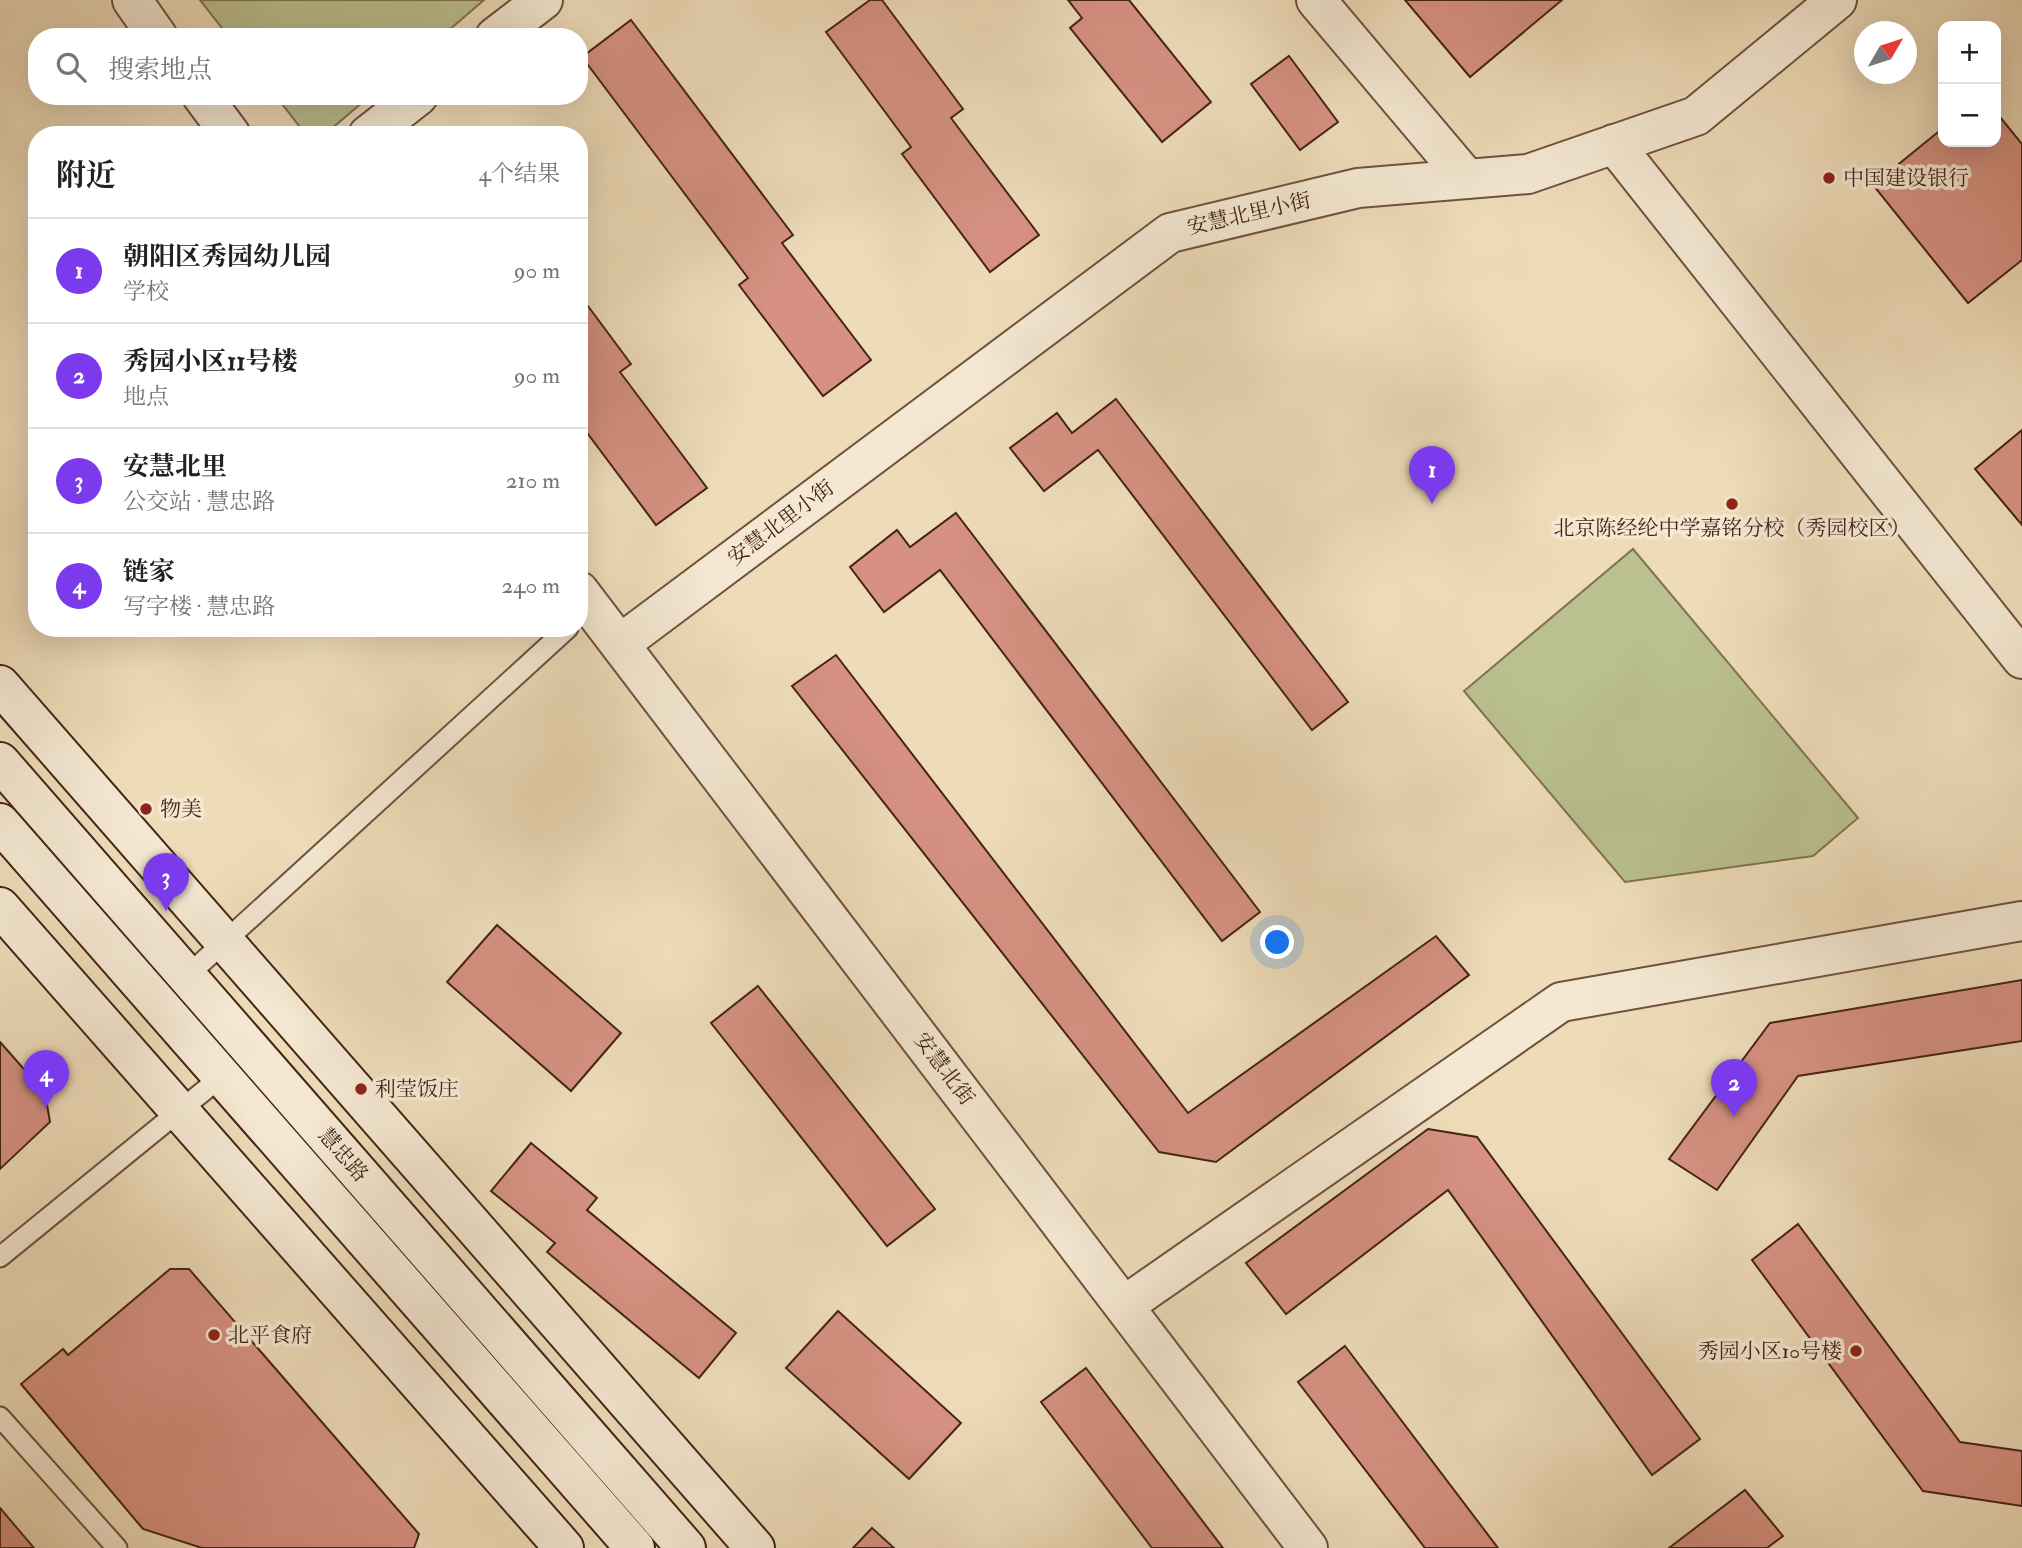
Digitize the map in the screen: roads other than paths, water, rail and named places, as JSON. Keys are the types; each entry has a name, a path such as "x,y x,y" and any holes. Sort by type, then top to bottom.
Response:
{"street":[{"path":"132,0 152,28"},
{"path":"506,28 542,0"},
{"path":"1316,0 1467,179"},
{"name":"安慧北里小街","path":"620,644 1170,233 1359,188 1528,174 1696,116 1837,0"},
{"path":"208,105 224,126"},
{"path":"380,126 407,105"},
{"path":"1614,144 2022,659"},
{"name":"安慧北街","path":"588,618 620,644 1308,1548"},
{"path":"0,685 755,1548"},
{"name":"慧忠路","path":"0,762 687,1548"},
{"name":"慧忠路","path":"0,823 635,1548"},
{"path":"0,907 564,1548"},
{"path":"1125,1305 1561,1003 2022,921"}],"lane":[{"path":"187,976 551,637"},
{"path":"0,1257 221,1077"},
{"path":"0,1417 117,1548"}],"place":[{"name":"中国建设银行","path":"1829,178"},
{"name":"朝阳区秀园幼儿园","path":"1432,504"},
{"name":"北京陈经纶中学嘉铭分校（秀园校区）","path":"1732,504"},
{"name":"物美","path":"146,809"},
{"name":"安慧北里","path":"166,911"},
{"name":"利莹饭庄","path":"361,1089"},
{"name":"链家","path":"46,1108"},
{"name":"秀园小区11号楼","path":"1734,1117"},
{"name":"北平食府","path":"214,1335"},
{"name":"秀园小区10号楼","path":"1856,1351"}]}
